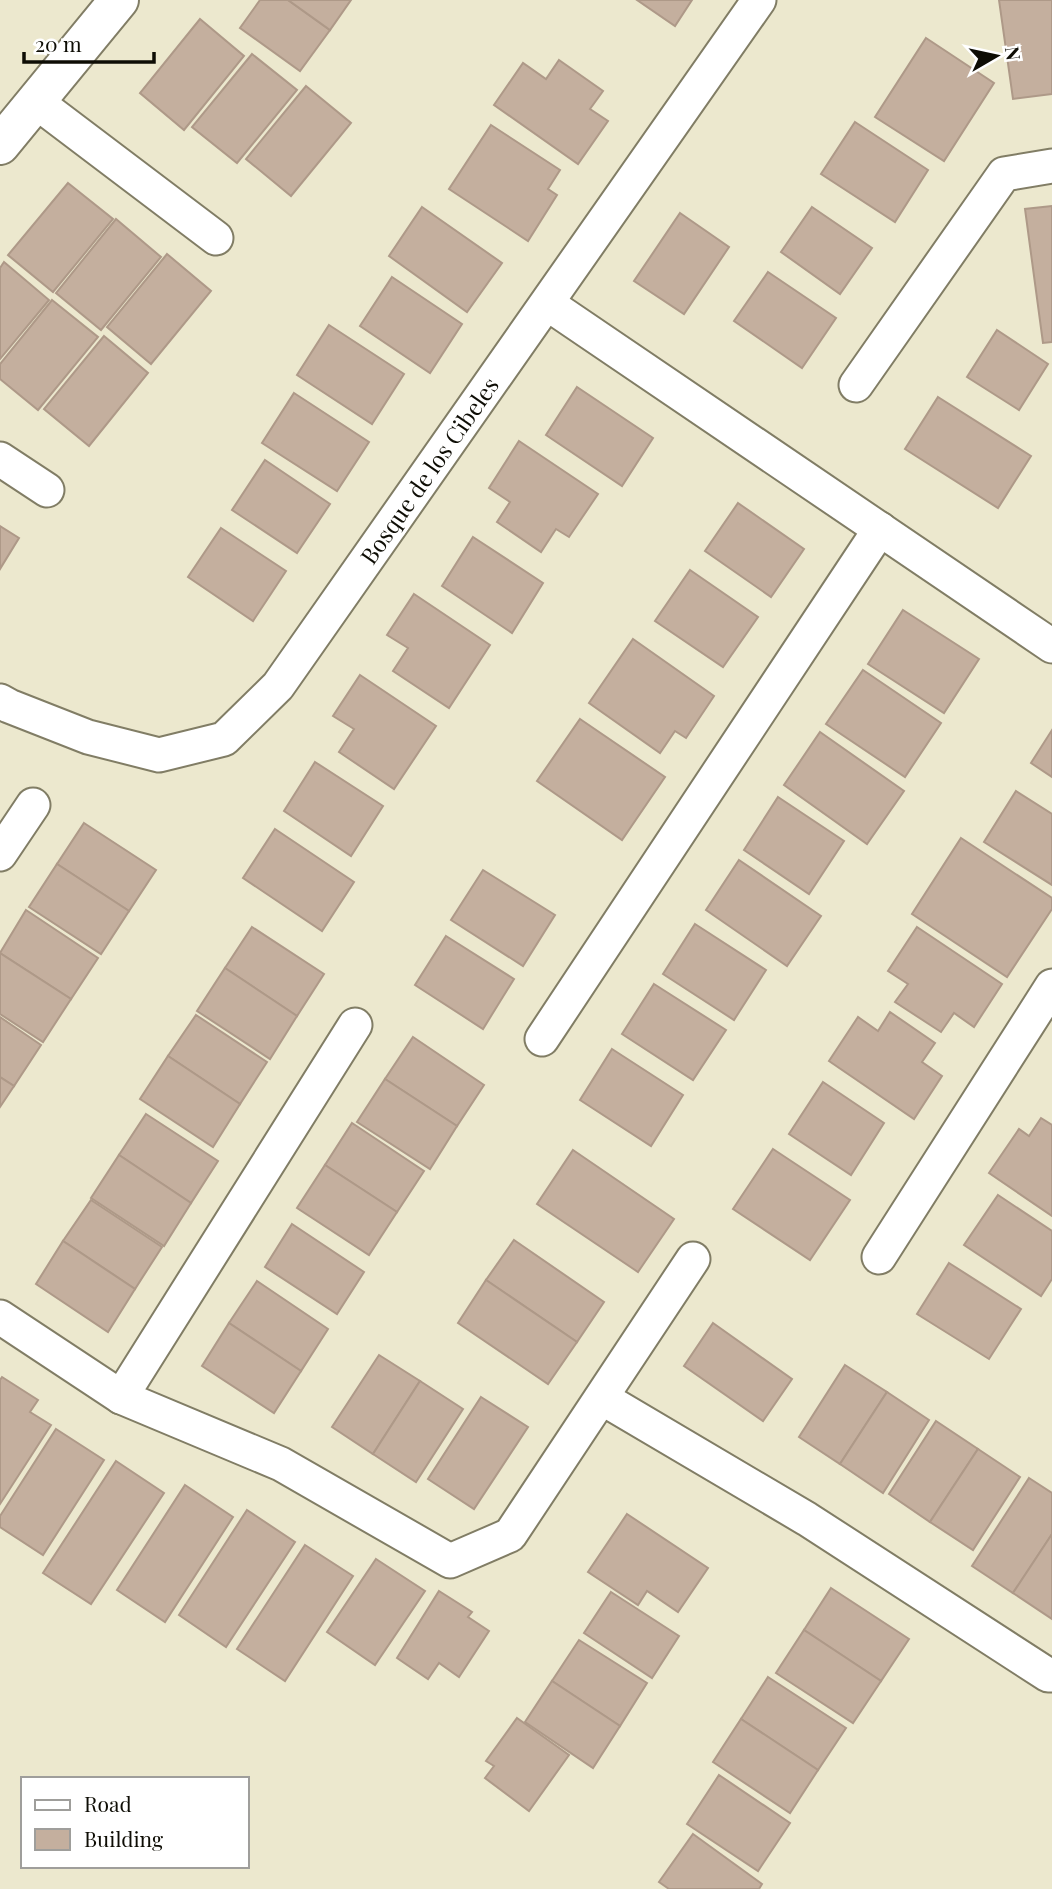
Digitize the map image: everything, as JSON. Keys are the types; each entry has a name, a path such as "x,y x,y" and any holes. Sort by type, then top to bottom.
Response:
{"street":[{"path":"0,145 119,0"},
{"name":"Bosque de los Cibeles","path":"0,701 88,737 159,755 224,739 278,686 759,0"},
{"path":"35,100 216,238"},
{"path":"856,385 1004,174 1052,166"},
{"path":"548,304 1052,646"},
{"path":"0,459 47,490"},
{"path":"542,1039 880,529"},
{"path":"0,854 33,806"},
{"path":"879,1257 1052,986"},
{"path":"121,1397 355,1025"},
{"path":"0,1317 121,1397 281,1464 450,1561 510,1535 693,1259"},
{"path":"602,1398 807,1519 1048,1675 1052,1675"}],"building":[{"path":"260,0 288,0 330,30 300,71 240,28"},
{"path":"288,0 351,0 330,30"},
{"path":"637,0 692,0 675,26"},
{"path":"999,0 1052,0 1052,94 1013,99"},
{"path":"200,19 244,56 184,130 140,93"},
{"path":"926,38 994,83 944,161 875,117"},
{"path":"252,54 297,90 237,163 192,127"},
{"path":"559,60 603,91 590,109 608,121 578,164 494,105 523,63 546,79"},
{"path":"306,86 351,123 291,196 246,159"},
{"path":"855,122 928,170 895,222 821,174"},
{"path":"491,125 560,170 548,189 557,195 528,241 449,189"},
{"path":"68,183 113,219 53,292 8,255"},
{"path":"1052,206 1052,342 1043,343 1025,209"},
{"path":"422,207 502,263 467,312 389,256"},
{"path":"812,207 872,248 840,294 781,252"},
{"path":"680,213 729,247 684,314 634,281"},
{"path":"116,219 161,257 101,330 56,293"},
{"path":"167,254 211,291 151,364 107,327"},
{"path":"4,262 49,300 0,359 0,268"},
{"path":"768,272 836,318 802,368 734,321"},
{"path":"392,277 462,324 430,373 360,326"},
{"path":"52,300 98,337 38,410 0,379 0,364"},
{"path":"329,325 404,374 372,424 297,375"},
{"path":"997,330 1048,364 1019,410 967,377"},
{"path":"104,336 148,373 89,446 44,409"},
{"path":"577,387 653,438 622,486 546,435"},
{"path":"294,393 369,442 337,491 262,443"},
{"path":"938,397 1031,456 998,508 905,449"},
{"path":"519,441 598,494 569,537 556,529 541,552 497,522 510,502 489,488"},
{"path":"265,460 330,504 297,553 232,510"},
{"path":"738,503 804,549 771,597 705,551"},
{"path":"0,526 19,538 0,569"},
{"path":"221,528 286,571 253,621 188,577"},
{"path":"473,537 543,583 512,633 442,586"},
{"path":"690,570 758,617 723,667 655,621"},
{"path":"414,594 490,645 449,708 393,671 408,648 387,635"},
{"path":"903,610 979,659 944,713 868,664"},
{"path":"633,639 714,696 686,738 675,731 660,753 589,703"},
{"path":"863,670 941,723 905,777 826,724"},
{"path":"360,675 436,726 394,789 339,752 354,729 333,716"},
{"path":"580,719 665,777 622,840 537,781"},
{"path":"1052,730 1052,777 1031,763"},
{"path":"820,732 904,791 867,844 784,785"},
{"path":"315,762 383,806 351,856 284,811"},
{"path":"1016,791 1052,814 1052,885 984,842"},
{"path":"778,797 844,841 809,894 744,850"},
{"path":"84,823 156,870 129,911 57,864"},
{"path":"275,829 354,882 322,931 243,878"},
{"path":"961,838 1052,898 1052,909 1007,977 912,914"},
{"path":"739,860 821,916 787,966 706,910"},
{"path":"57,864 129,911 101,954 29,907"},
{"path":"483,870 555,915 523,966 451,920"},
{"path":"26,910 98,958 71,999 0,953"},
{"path":"695,924 766,970 734,1020 663,974"},
{"path":"252,927 324,974 297,1016 225,968"},
{"path":"917,927 1002,984 974,1027 954,1013 941,1032 895,1002 908,984 888,971"},
{"path":"446,936 514,979 483,1029 415,985"},
{"path":"0,953 71,999 43,1042 0,1014"},
{"path":"225,968 297,1016 270,1059 197,1011"},
{"path":"654,984 726,1030 693,1080 622,1034"},
{"path":"890,1012 935,1043 922,1062 942,1076 914,1119 829,1061 858,1017 878,1031"},
{"path":"196,1015 267,1062 240,1104 168,1056"},
{"path":"0,1017 41,1045 14,1086 0,1077"},
{"path":"413,1037 484,1085 457,1126 385,1079"},
{"path":"612,1049 683,1095 651,1146 580,1100"},
{"path":"168,1056 240,1104 213,1147 140,1099"},
{"path":"0,1077 14,1086 0,1107"},
{"path":"385,1079 457,1126 430,1169 357,1122"},
{"path":"823,1082 884,1123 851,1175 789,1134"},
{"path":"146,1114 218,1161 191,1203 119,1155"},
{"path":"1041,1118 1052,1125 1052,1216 989,1173 1019,1129 1029,1136"},
{"path":"352,1123 424,1171 397,1212 325,1165"},
{"path":"773,1149 850,1200 810,1260 733,1209"},
{"path":"573,1150 674,1219 638,1272 537,1204"},
{"path":"119,1155 191,1203 164,1246 91,1198"},
{"path":"325,1165 397,1212 369,1255 297,1208"},
{"path":"998,1195 1052,1231 1052,1279 1041,1296 964,1245"},
{"path":"91,1200 162,1247 135,1289 63,1241"},
{"path":"292,1224 364,1272 337,1314 265,1267"},
{"path":"514,1240 604,1302 577,1342 486,1280"},
{"path":"63,1241 135,1289 108,1332 36,1284"},
{"path":"949,1263 1021,1309 989,1359 917,1314"},
{"path":"486,1280 577,1342 548,1384 458,1323"},
{"path":"257,1281 328,1329 301,1371 229,1323"},
{"path":"229,1323 301,1371 274,1413 202,1366"},
{"path":"713,1323 792,1379 763,1421 684,1366"},
{"path":"379,1355 420,1381 373,1454 332,1427"},
{"path":"845,1365 887,1392 840,1464 799,1437"},
{"path":"2,1377 38,1400 30,1412 51,1425 0,1504 0,1380"},
{"path":"420,1381 463,1409 416,1482 373,1454"},
{"path":"887,1392 929,1420 883,1493 840,1464"},
{"path":"481,1397 528,1427 474,1509 428,1479"},
{"path":"936,1421 978,1449 930,1522 889,1494"},
{"path":"56,1429 104,1460 43,1555 0,1527 0,1516"},
{"path":"978,1449 1020,1477 973,1550 930,1522"},
{"path":"116,1461 164,1493 91,1604 43,1573"},
{"path":"1029,1478 1052,1493 1052,1534 1013,1593 972,1566"},
{"path":"185,1485 233,1517 165,1622 117,1590"},
{"path":"247,1510 295,1542 226,1647 179,1615"},
{"path":"627,1514 708,1568 678,1612 647,1591 638,1605 588,1572"},
{"path":"1052,1534 1052,1619 1013,1593"},
{"path":"305,1545 353,1576 285,1681 237,1649"},
{"path":"376,1559 425,1591 375,1665 327,1632"},
{"path":"831,1588 909,1639 881,1681 804,1630"},
{"path":"439,1591 472,1612 468,1617 489,1631 459,1677 439,1663 428,1679 397,1658"},
{"path":"611,1592 679,1636 652,1678 584,1633"},
{"path":"804,1630 881,1681 853,1723 776,1673"},
{"path":"579,1640 647,1683 620,1726 552,1681"},
{"path":"768,1677 846,1728 818,1770 741,1719"},
{"path":"552,1681 620,1726 593,1768 525,1722"},
{"path":"517,1718 569,1755 529,1811 485,1778 494,1766 486,1761"},
{"path":"741,1719 818,1770 790,1813 713,1762"},
{"path":"719,1775 790,1823 758,1871 687,1824"},
{"path":"693,1834 762,1884 759,1889 669,1889 659,1882"}]}
